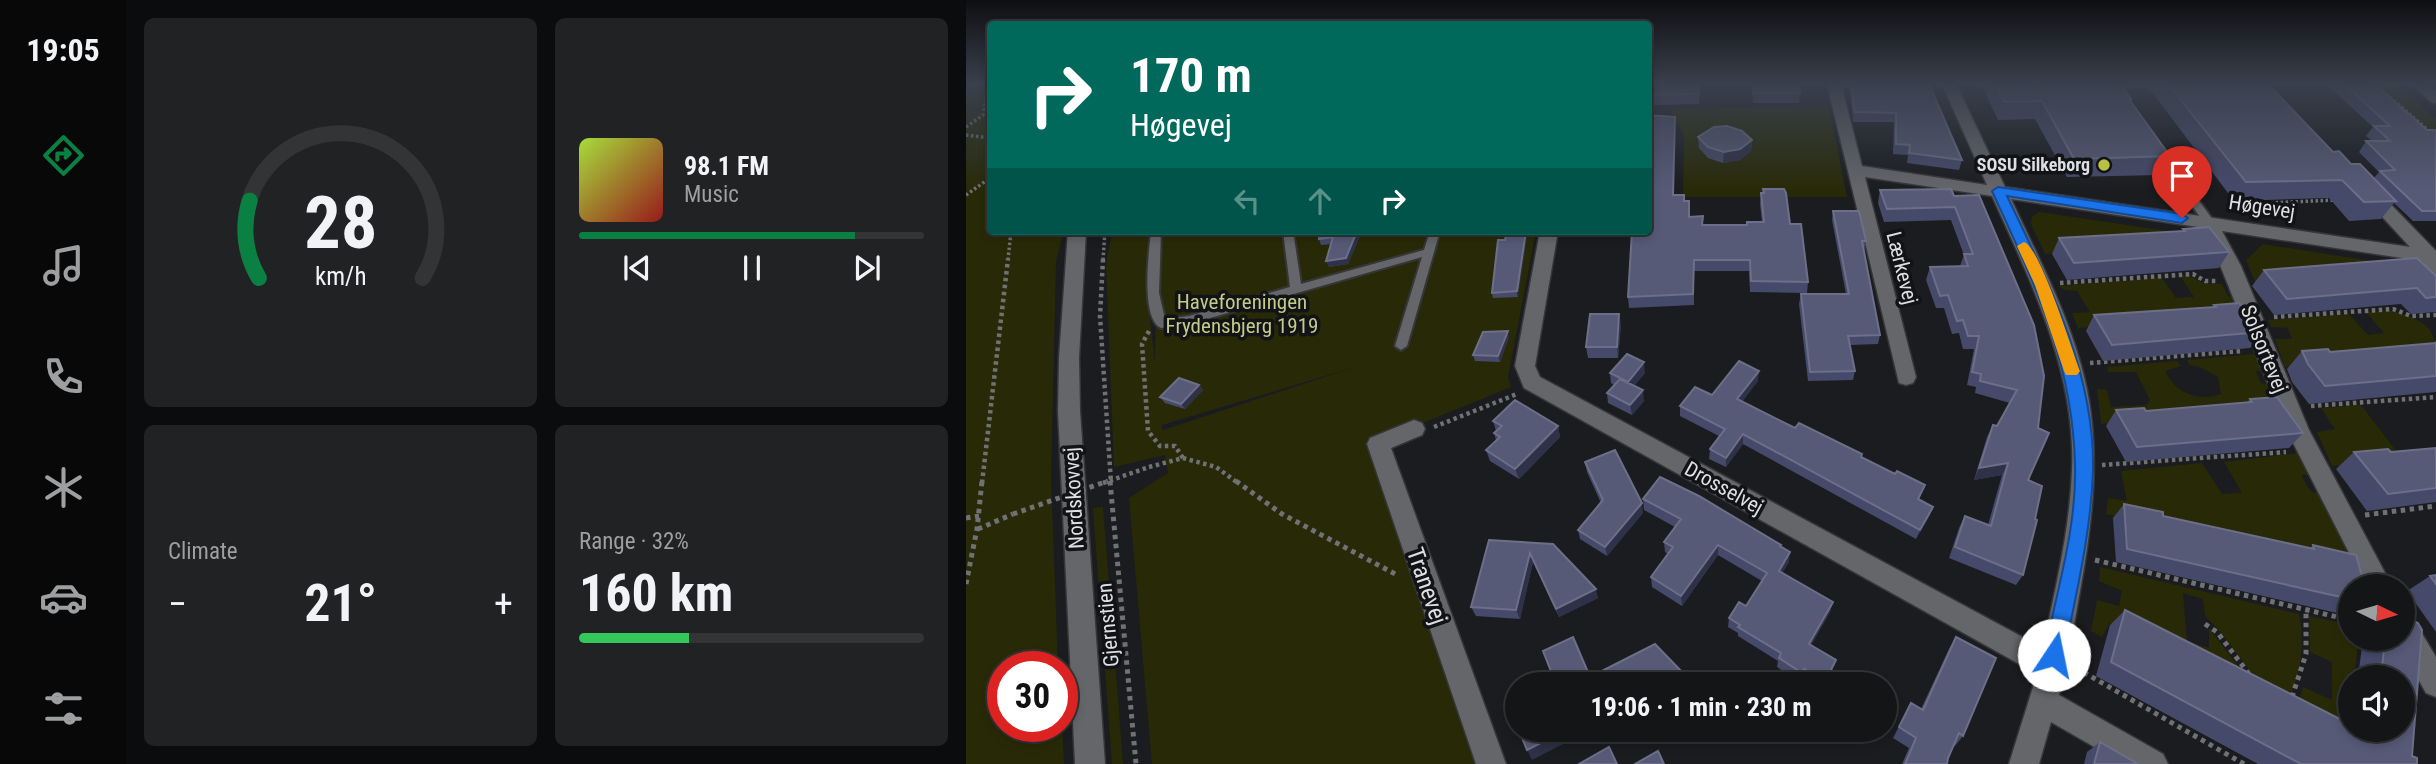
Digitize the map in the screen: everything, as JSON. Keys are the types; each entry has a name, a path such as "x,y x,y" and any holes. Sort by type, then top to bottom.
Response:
{"street":[{"name":"Lærkevej","path":"1842,120 1906,377"},
{"path":"1965,120 2042,285 2071,365 2079,408 2084,467 2080,526 2053,661 2024,764"},
{"path":"1854,170 1998,191"},
{"path":"2357,180 2434,261"},
{"name":"Høgevej","path":"1998,191 2291,235 2434,261"},
{"name":"Solsortevej","path":"2209,222 2232,266 2288,407 2373,574"},
{"name":"Nordskovvej","path":"1077,235 1069,345 1069,411 1090,764"},
{"name":"Drosselvej","path":"1548,235 1525,366 1531,382 2053,661"},
{"name":"Tranevej","path":"1419,430 1378,444 1491,764"},
{"path":"2415,647 2436,683"},
{"path":"2043,702 2153,764"}],"lane":[{"path":"2150,139 2209,222"},
{"path":"1156,235 1157,318 1161,324 1174,324 1428,252"},
{"path":"1289,235 1296,290"},
{"path":"1401,346 1434,235"}],"path":[{"path":"2416,120 2436,137"},
{"path":"966,135 987,138"},
{"path":"966,195 987,180"},
{"path":"2291,235 2267,203 2375,198"},
{"path":"966,584 979,516 1011,235"},
{"name":"Gjernstien","path":"1105,235 1100,316 1136,764"},
{"path":"2042,285 2193,274 2205,281 2219,281"},
{"path":"2252,319 2393,309 2411,316 2436,315"},
{"path":"1157,318 1142,344 1148,431 1160,446 1175,446 1183,458"},
{"path":"2071,365 2235,351"},
{"path":"1419,430 1518,393"},
{"path":"2288,407 2436,397"},
{"path":"2084,467 2296,452"},
{"path":"977,529 1149,467 1183,458 1216,467 1282,514 1428,591"},
{"path":"2343,518 2436,506"},
{"path":"966,518 979,516"},
{"path":"2074,555 2338,617"},
{"path":"2289,704 2306,654 2306,610"},
{"path":"2205,624 2217,632 2257,685"},
{"path":"2053,661 2245,764"}],"green space":[{"path":"966,120 987,120 987,235 1063,235 1056,261 1051,479 1057,651 987,651 987,742 1063,742 1064,764 966,764"},
{"path":"1676,120 1832,120 1847,197 1683,197 1684,136"},
{"path":"2416,120 2436,120 2436,138"},
{"path":"2039,212 2188,234 2191,242 2045,254 2031,224 2032,217"},
{"name":"Haveforeningen Frydensbjerg 1919","path":"1111,235 1155,235 1149,311 1155,363 1157,235 1535,235 1508,377 1511,387 1369,445 1477,764 1152,764 1129,498 1168,473 1165,455 1114,467 1106,264","holes":["1355,367 1163,430 1162,425"]},
{"path":"2263,244 2391,264 2256,284 2246,260"},
{"path":"2188,275 2204,284 2222,284 2228,296 2237,298 2231,317 2078,328 2072,313 2090,312 2077,291 2058,286 2162,278 2176,298 2194,297 2181,277"},
{"path":"2393,311 2417,320 2428,328 2433,334 2436,352 2285,367 2275,339 2292,339 2288,328 2271,327 2268,320 2349,314 2368,335 2384,333 2366,312"},
{"path":"2254,354 2263,371 2256,371 2261,383 2268,385 2284,423 2267,408 2101,424 2097,389 2107,390 2111,407 2147,405 2150,400 2136,372 2108,372 2107,367 2177,361 2181,366 2165,371 2169,379 2188,394 2204,397 2221,394 2218,377 2200,367 2189,365 2187,360"},
{"path":"2361,405 2404,461 2332,466 2317,432 2335,429 2321,408"},
{"path":"2299,453 2309,475 2301,475 2311,492 2318,493 2359,574 2338,576 2319,559 2106,514 2108,498 2127,501 2121,471 2202,463 2222,494 2242,493 2224,462"},
{"path":"1103,507 1123,764 1112,764 1093,508"},
{"path":"2100,567 2299,614 2302,638 2300,664 2293,688 2280,709 2205,616 2203,599 2183,593 2187,641 2209,648 2209,628 2265,702 2110,623 2102,637 2091,631 2097,600 2119,606 2122,591 2099,581"},
{"path":"2309,616 2338,622 2338,651 2357,651 2356,665 2338,665 2338,742 2347,742 2346,747 2294,717 2303,687 2332,700 2332,662 2310,652"}],"building":[{"path":"1652,120 1675,120 1673,195 1684,195 1684,201 1689,201 1689,217 1703,216 1702,225 1747,225 1747,222 1764,222 1761,193 1764,193 1763,189 1784,189 1790,224 1801,224 1808,282 1751,281 1750,260 1694,260 1693,294 1628,297 1632,235 1652,235"},
{"path":"1896,120 1944,120 1962,160 1909,153 1910,145 1896,144"},
{"path":"2052,120 2144,120 2170,156 2074,159"},
{"path":"2196,120 2302,120 2333,152 2339,151 2351,164 2360,164 2396,201 2364,202 2342,180 2246,182"},
{"path":"2383,120 2415,120 2427,130 2436,130 2436,211 2422,211 2380,171 2395,170 2366,141 2390,141 2374,126 2390,126"},
{"path":"1727,126 1742,131 1752,140 1740,149 1724,152 1708,147 1698,137 1714,127"},
{"path":"1951,189 1954,196 1979,195 2034,325 2044,376 2038,428 2049,433 2028,480 2042,486 2035,519 2037,520 2023,575 1955,547 1965,516 1991,526 2008,463 1979,468 1993,425 1997,426 2017,390 1980,381 1981,374 1972,372 1979,336 1968,336 1963,320 1957,321 1948,295 1940,296 1930,267 1968,266 1964,254 1973,254 1955,207 1887,209 1880,190"},
{"path":"1833,211 1859,211 1880,335 1848,336 1855,371 1810,372 1801,294 1849,294"},
{"path":"2209,227 2229,252 2074,263 2059,238 2185,231 2183,229"},
{"path":"1320,235 1355,235 1346,258 1326,261 1333,237 1319,239"},
{"path":"1506,235 1525,235 1517,291 1492,293 1498,240 1505,240"},
{"path":"2417,258 2436,276 2436,297 2426,298 2417,288 2287,299 2264,270"},
{"path":"2239,303 2262,332 2112,345 2094,315 2216,307 2214,305"},
{"path":"1590,314 1619,314 1617,347 1586,347"},
{"path":"1508,331 1498,356 1473,355 1483,332"},
{"path":"2436,343 2436,376 2325,386 2308,364 2302,351 2328,349 2330,352"},
{"path":"1627,354 1644,362 1628,382 1610,373"},
{"path":"1739,361 1759,371 1737,399 1795,428 1799,423 1862,454 1861,457 1895,474 1897,471 1925,485 1918,499 1933,507 1920,530 1743,434 1726,458 1710,449 1725,429 1680,406 1695,387 1712,395"},
{"path":"1179,378 1199,385 1181,404 1160,397"},
{"path":"1620,379 1643,390 1630,405 1607,393"},
{"path":"2277,397 2303,433 2137,447 2116,410 2144,408 2146,411 2252,402 2250,399"},
{"path":"1515,400 1558,426 1515,469 1486,450 1500,437 1494,433 1502,426 1493,421"},
{"path":"2436,448 2436,488 2388,494 2354,452 2388,449 2391,452"},
{"path":"1615,450 1642,503 1605,547 1578,530 1603,500 1585,462"},
{"path":"1660,477 1699,496 1790,552 1779,571 1833,602 1809,644 1836,660 1830,672 1809,672 1804,669 1800,672 1779,658 1781,653 1738,627 1740,625 1729,618 1739,602 1746,606 1767,573 1718,545 1681,596 1651,577 1673,547 1664,542 1681,519 1643,499"},
{"path":"2124,504 2163,512 2163,516 2314,549 2313,545 2356,555 2362,574 2338,574 2338,596 2127,549"},
{"path":"1489,540 1553,544 1596,589 1556,609 1530,553 1516,610 1471,607"},
{"path":"2125,610 2338,718 2338,742 2413,742 2412,756 2417,758 2417,764 2301,764 2111,662"},
{"path":"2415,622 2422,630 2415,718 2415,665 2382,665 2384,651 2415,651"},
{"path":"1573,637 1588,672 1551,672 1543,651"},
{"path":"1956,637 1996,658 1963,736 1959,733 1947,764 1905,764 1916,738 1899,727 1911,703 1923,710"},
{"path":"1655,644 1682,672 1600,672"},
{"path":"1524,742 1543,742 1527,750"},
{"path":"2100,742 2138,764 2094,764"},
{"path":"1609,747 1617,764 1579,764"},
{"path":"1658,751 1664,764 1635,764"}],"slow traffic":[{"path":"2024,246 2057,324 2072,371"}],"place":[{"name":"SOSU Silkeborg","path":"2104,165"}],"route":[{"path":"2054,655 2080,526 2084,467 2079,408 2071,365 2057,324 2042,285 1998,191 2182,218"}]}
